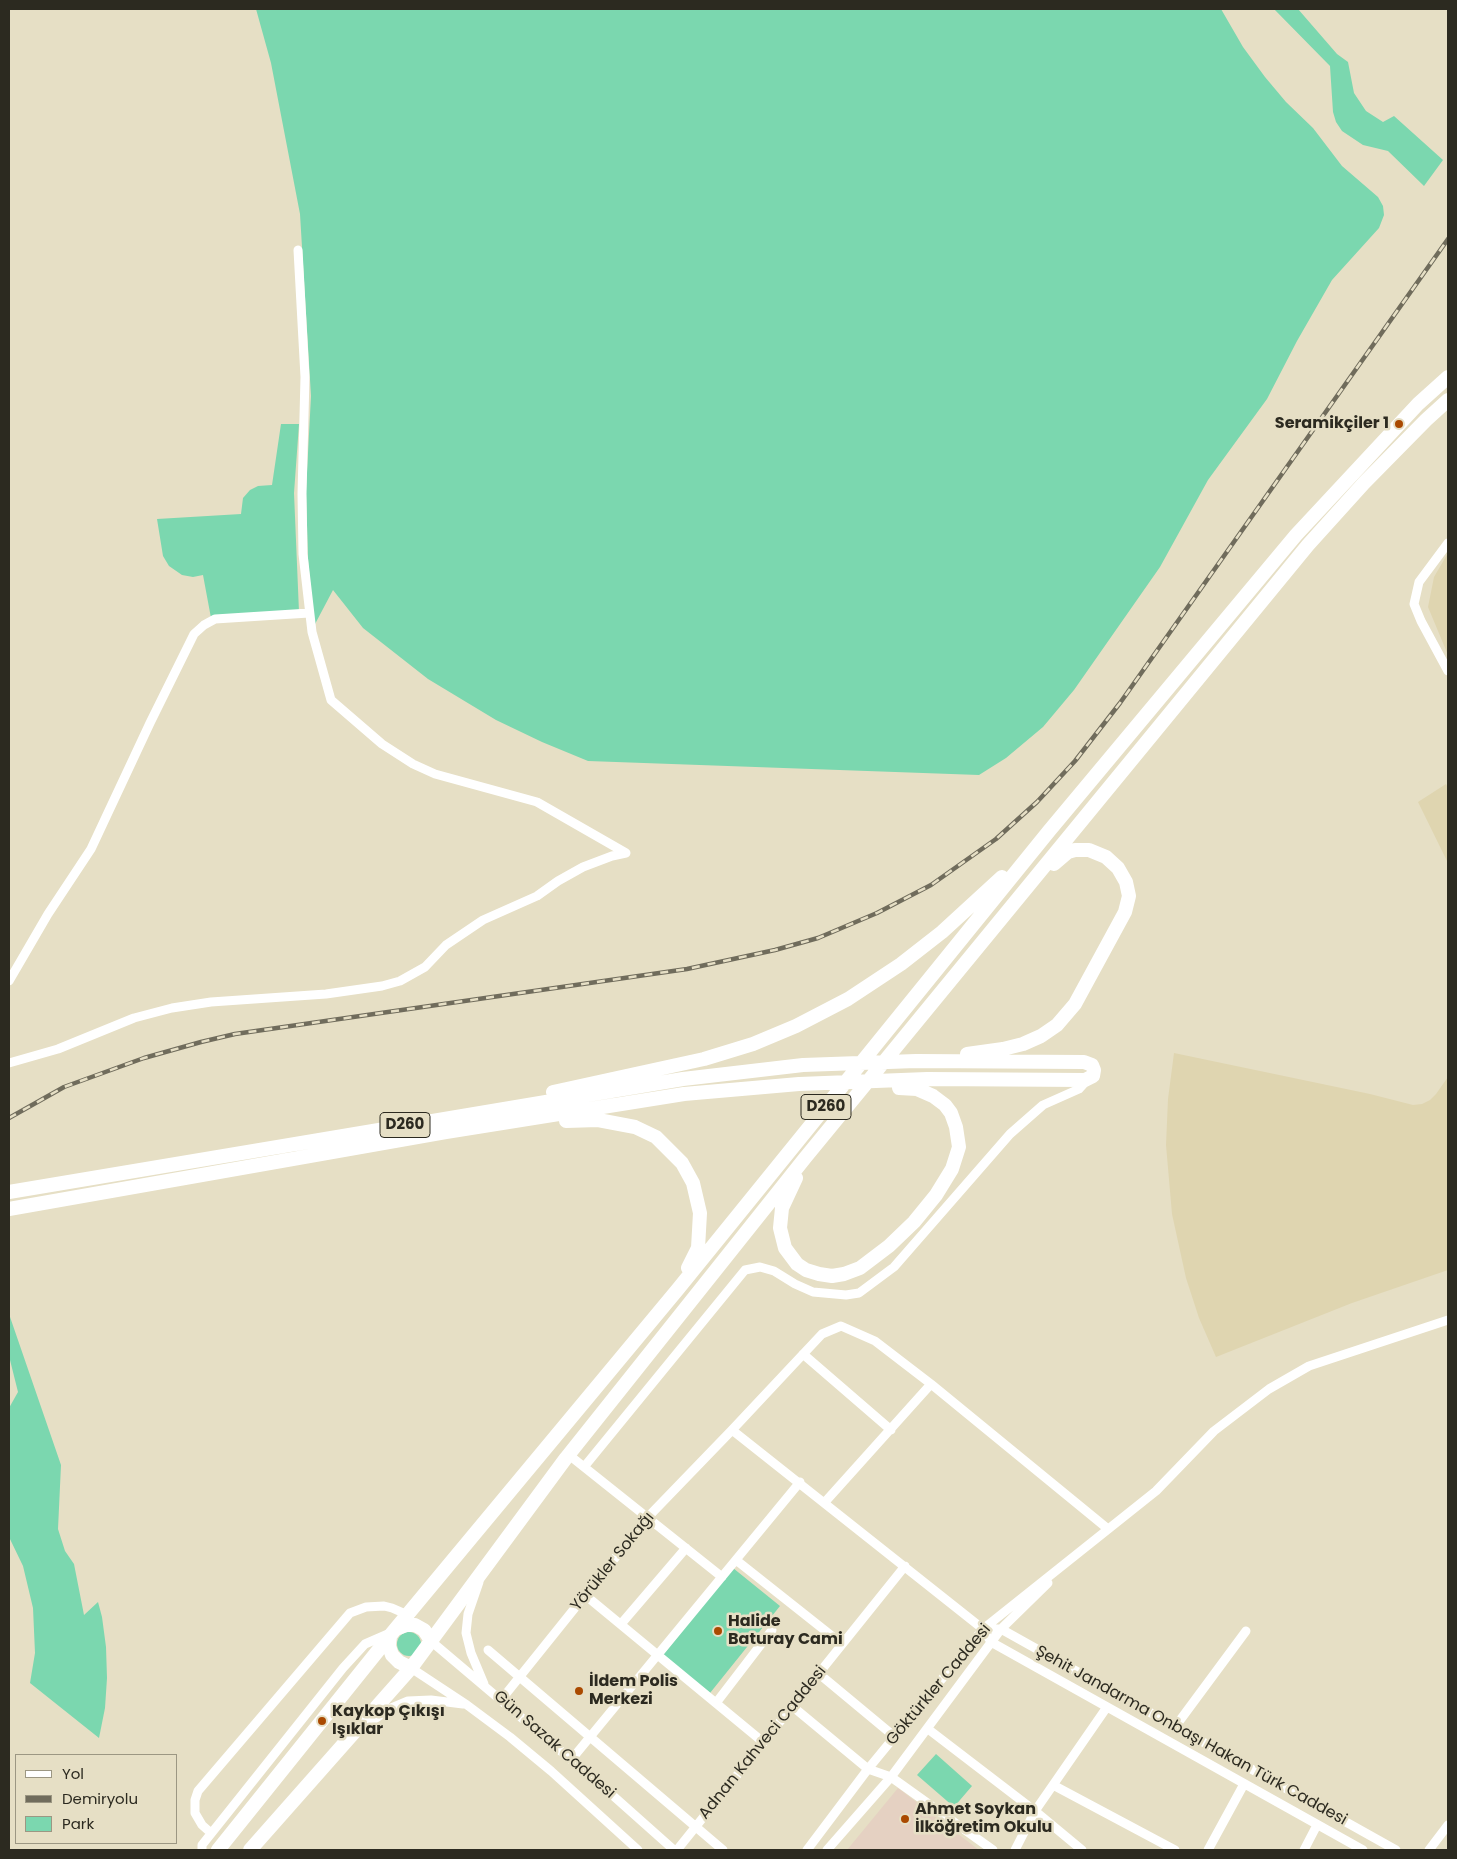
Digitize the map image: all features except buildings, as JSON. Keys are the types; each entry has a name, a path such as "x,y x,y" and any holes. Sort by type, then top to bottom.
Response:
{"highway":[{"name":"D260","path":"218,1850 393,1632 678,1289 1049,831 1296,535 1418,404 1448,377"},
{"name":"D260","path":"250,1850 411,1668 569,1455 805,1158 1308,545 1364,483 1448,400"},
{"path":"443,1125 580,1086 704,1059 753,1044 802,1023 864,989 922,948 988,891 1049,831"},
{"path":"916,1061 1013,1047 1032,1041 1056,1025 1075,1004 1125,912 1129,896 1124,877 1114,864 1101,854 1082,850 1068,852 1018,897"},
{"name":"D260","path":"9,1209 683,1079 803,1064 916,1061"},
{"path":"916,1061 1084,1062 1090,1063 1094,1067 1093,1076 1088,1079 922,1084"},
{"name":"D260","path":"9,1192 443,1125 684,1094 799,1084 922,1084"},
{"path":"805,1158 782,1208 780,1228 782,1242 793,1260 806,1270 832,1276 849,1273 860,1268 882,1252 914,1222 941,1189 955,1162 959,1140 951,1113 922,1084"},
{"path":"443,1125 585,1120 627,1124 656,1137 674,1154 686,1169 699,1205 698,1248 678,1289"},
{"path":"411,1668 399,1662 392,1655 389,1646 393,1632 406,1625 415,1625 424,1630 432,1642"}],"street":[{"path":"9,1064 58,1048 134,1018 172,1008 210,1002 326,994 382,986 400,981 425,967 446,945 483,920 537,896 583,867 626,853 537,802 435,774 413,764 392,752 331,700 312,632 302,524 305,377 298,250"},
{"path":"1448,543 1419,582 1414,604 1448,671"},
{"path":"9,981 55,902 91,849 132,759 194,634 204,625 215,619 309,613"},
{"path":"584,1467 745,1270 760,1267 774,1271 813,1292 846,1295 859,1293 894,1267 1010,1134 1043,1105 1079,1089 1088,1079"},
{"path":"1085,1546 1156,1491 1214,1431 1269,1389 1309,1366 1448,1320"},
{"name":"Yörükler Sokağı","path":"501,1700 648,1517 822,1334 841,1326 875,1341 932,1384 1108,1529"},
{"path":"803,1354 891,1430"},
{"path":"825,1502 932,1384"},
{"name":"Şehit Jandarma Onbaşı Hakan Türk Caddesi","path":"732,1430 983,1629 991,1642 1363,1850"},
{"path":"569,1455 722,1577"},
{"path":"571,1760 800,1482"},
{"name":"Göktürkler Caddesi","path":"807,1850 868,1769 983,1629 1085,1546"},
{"name":"Göktürkler Caddesi","path":"827,1850 891,1776 1001,1630 1085,1546"},
{"path":"621,1624 686,1548"},
{"path":"736,1560 842,1644"},
{"name":"Adnan Kahveci Caddesi","path":"676,1850 905,1566"},
{"path":"484,1570 468,1614 466,1633 468,1646 486,1686"},
{"path":"586,1595 763,1742"},
{"path":"212,1833 199,1821 195,1813 194,1804 198,1792 350,1612 366,1607 384,1606 408,1614"},
{"name":"Şehit Jandarma Onbaşı Hakan Türk Caddesi","path":"983,1629 1001,1630 1396,1850"},
{"path":"716,1703 772,1630"},
{"path":"201,1848 348,1662 365,1644 393,1632"},
{"path":"1175,1727 1246,1632"},
{"name":"Gün Sazak Caddesi","path":"432,1642 486,1686 676,1850"},
{"path":"488,1650 723,1850"},
{"name":"Gün Sazak Caddesi","path":"411,1668 467,1705 531,1754 638,1850"},
{"path":"818,1673 895,1737"},
{"path":"351,1735 390,1709 408,1701 431,1700 467,1705"},
{"path":"792,1706 868,1769 891,1776 993,1850"},
{"path":"1015,1850 1035,1811 1106,1707"},
{"path":"928,1729 1035,1811 1082,1850"},
{"path":"1208,1850 1244,1784"},
{"path":"1053,1785 1175,1850"},
{"path":"1304,1850 1317,1825"},
{"path":"1429,1850 1448,1825"}],"shaded area":[{"name":"Ahmet Soykan İlköğretim Okulu","path":"898,1788 979,1850 847,1850"}],"green space":[{"path":"256,9 1221,9 1243,47 1265,77 1286,102 1313,128 1342,166 1378,197 1383,206 1384,215 1379,228 1332,280 1267,399 1208,480 1160,567 1074,690 1043,727 1006,758 979,775 588,761 496,720 428,679 363,628 333,590 314,626 308,559 306,491 311,396 300,214 271,63"},
{"path":"1274,9 1298,9 1337,54 1348,62 1354,93 1366,111 1383,122 1394,116 1443,160 1424,186 1388,151 1363,145 1342,131 1336,122 1333,112 1330,66"},
{"path":"281,424 299,424 294,493 299,612 211,618 203,575 193,577 182,575 169,566 163,556 157,519 241,514 243,498 250,490 258,486 272,485"},
{"path":"9,1314 61,1465 58,1529 65,1551 74,1564 84,1615 98,1602 102,1617 106,1647 107,1678 105,1708 99,1738 30,1683 35,1653 33,1608 23,1566 9,1537 9,1408 18,1392 9,1356"},
{"path":"733,1568 780,1606 710,1693 663,1655"},
{"path":"409,1632 418,1635 421,1644 418,1653 409,1656 400,1653 397,1644 400,1635"},
{"path":"936,1754 972,1786 954,1807 917,1775"}],"sand":[{"path":"1448,553 1448,655 1428,607 1434,577"},
{"path":"1446,784 1448,788 1448,863 1418,802"},
{"path":"1174,1053 1370,1094 1413,1105 1422,1104 1430,1100 1448,1077 1448,1270 1352,1303 1216,1357 1199,1318 1186,1278 1172,1214 1166,1145 1168,1099"}],"railway":[{"path":"9,1118 64,1087 144,1058 201,1042 235,1034 687,969 775,950 818,938 877,913 931,885 996,839 1037,802 1075,761 1120,703 1448,239"}],"place":[{"name":"Seramikçiler 1","path":"1399,424"},
{"name":"Halide Baturay Cami","path":"718,1631"},
{"name":"İldem Polis Merkezi","path":"579,1691"},
{"name":"Kaykop Çıkışı Işıklar","path":"322,1721"},
{"name":"Ahmet Soykan İlköğretim Okulu","path":"905,1819"}]}
